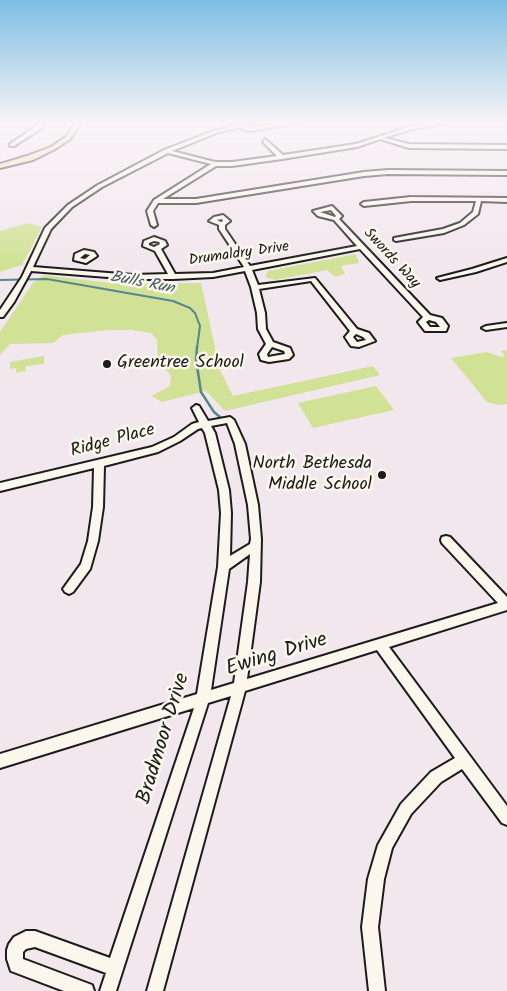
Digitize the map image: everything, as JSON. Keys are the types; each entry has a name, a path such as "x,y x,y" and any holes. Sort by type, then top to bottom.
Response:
{"street":[{"path":"0,315 23,280 48,228 70,206 94,190 132,169"},
{"path":"154,224 150,211 156,201 207,169"},
{"path":"156,201 196,201 364,174 388,172 507,173"},
{"path":"364,204 411,199 507,200"},
{"path":"396,239 444,231 462,224 476,212 479,199"},
{"name":"Swords Way","path":"336,219 426,317"},
{"path":"222,224 222,229 246,264 255,287 261,313 262,330 270,344"},
{"name":"Drumaldry Drive","path":"29,269 174,277 213,275 361,247"},
{"path":"157,248 174,277"},
{"path":"440,278 474,271 507,260"},
{"path":"85,273 86,261"},
{"path":"255,287 313,279 354,332"},
{"path":"486,328 507,325"},
{"name":"Bradmoor Drive","path":"108,991 203,699 224,567 226,513 224,490 218,460 206,424 196,408"},
{"name":"Ridge Place","path":"0,487 155,450 177,439 195,426 230,420 240,444 248,476 253,505 256,546"},
{"path":"69,590 86,566 93,541 98,508 99,464"},
{"path":"446,540 507,605"},
{"path":"224,567 241,554 256,546"},
{"path":"155,991 240,688 254,582 256,546"},
{"name":"Ewing Drive","path":"0,761 507,605"},
{"path":"380,645 507,818"},
{"path":"377,991 370,927 376,879 385,846 406,809 436,777 464,760"},
{"path":"86,991 22,968 17,965 15,950 26,939 35,939 115,968"}],"green space":[{"path":"28,223 42,227 22,265 0,272 0,231"},
{"path":"356,254 359,263 341,266 345,274 335,277 327,270 275,280 265,277 268,271"},
{"path":"43,275 118,284 201,283 220,370 233,396 373,366 380,375 225,411 206,391 162,402 151,396 170,386 171,375 158,362 157,340 151,333 132,330 108,330 63,335 53,343 10,344 0,355 0,332 33,283"},
{"path":"507,350 507,404 499,405 487,402 451,358 487,352 501,357 505,356 501,351"},
{"path":"44,356 44,364 26,366 26,371 16,373 16,368 10,369 10,362"},
{"path":"376,386 394,410 313,428 298,403"}],"waterway":[{"name":"Bulls Run","path":"0,280 47,279 173,301 190,308 195,313 200,326 197,348"},
{"name":"Bulls Run","path":"197,347 196,359 201,392 214,412 220,417"}],"place":[{"name":"Greentree School","path":"107,364"},
{"name":"North Bethesda Middle School","path":"382,475"}]}
